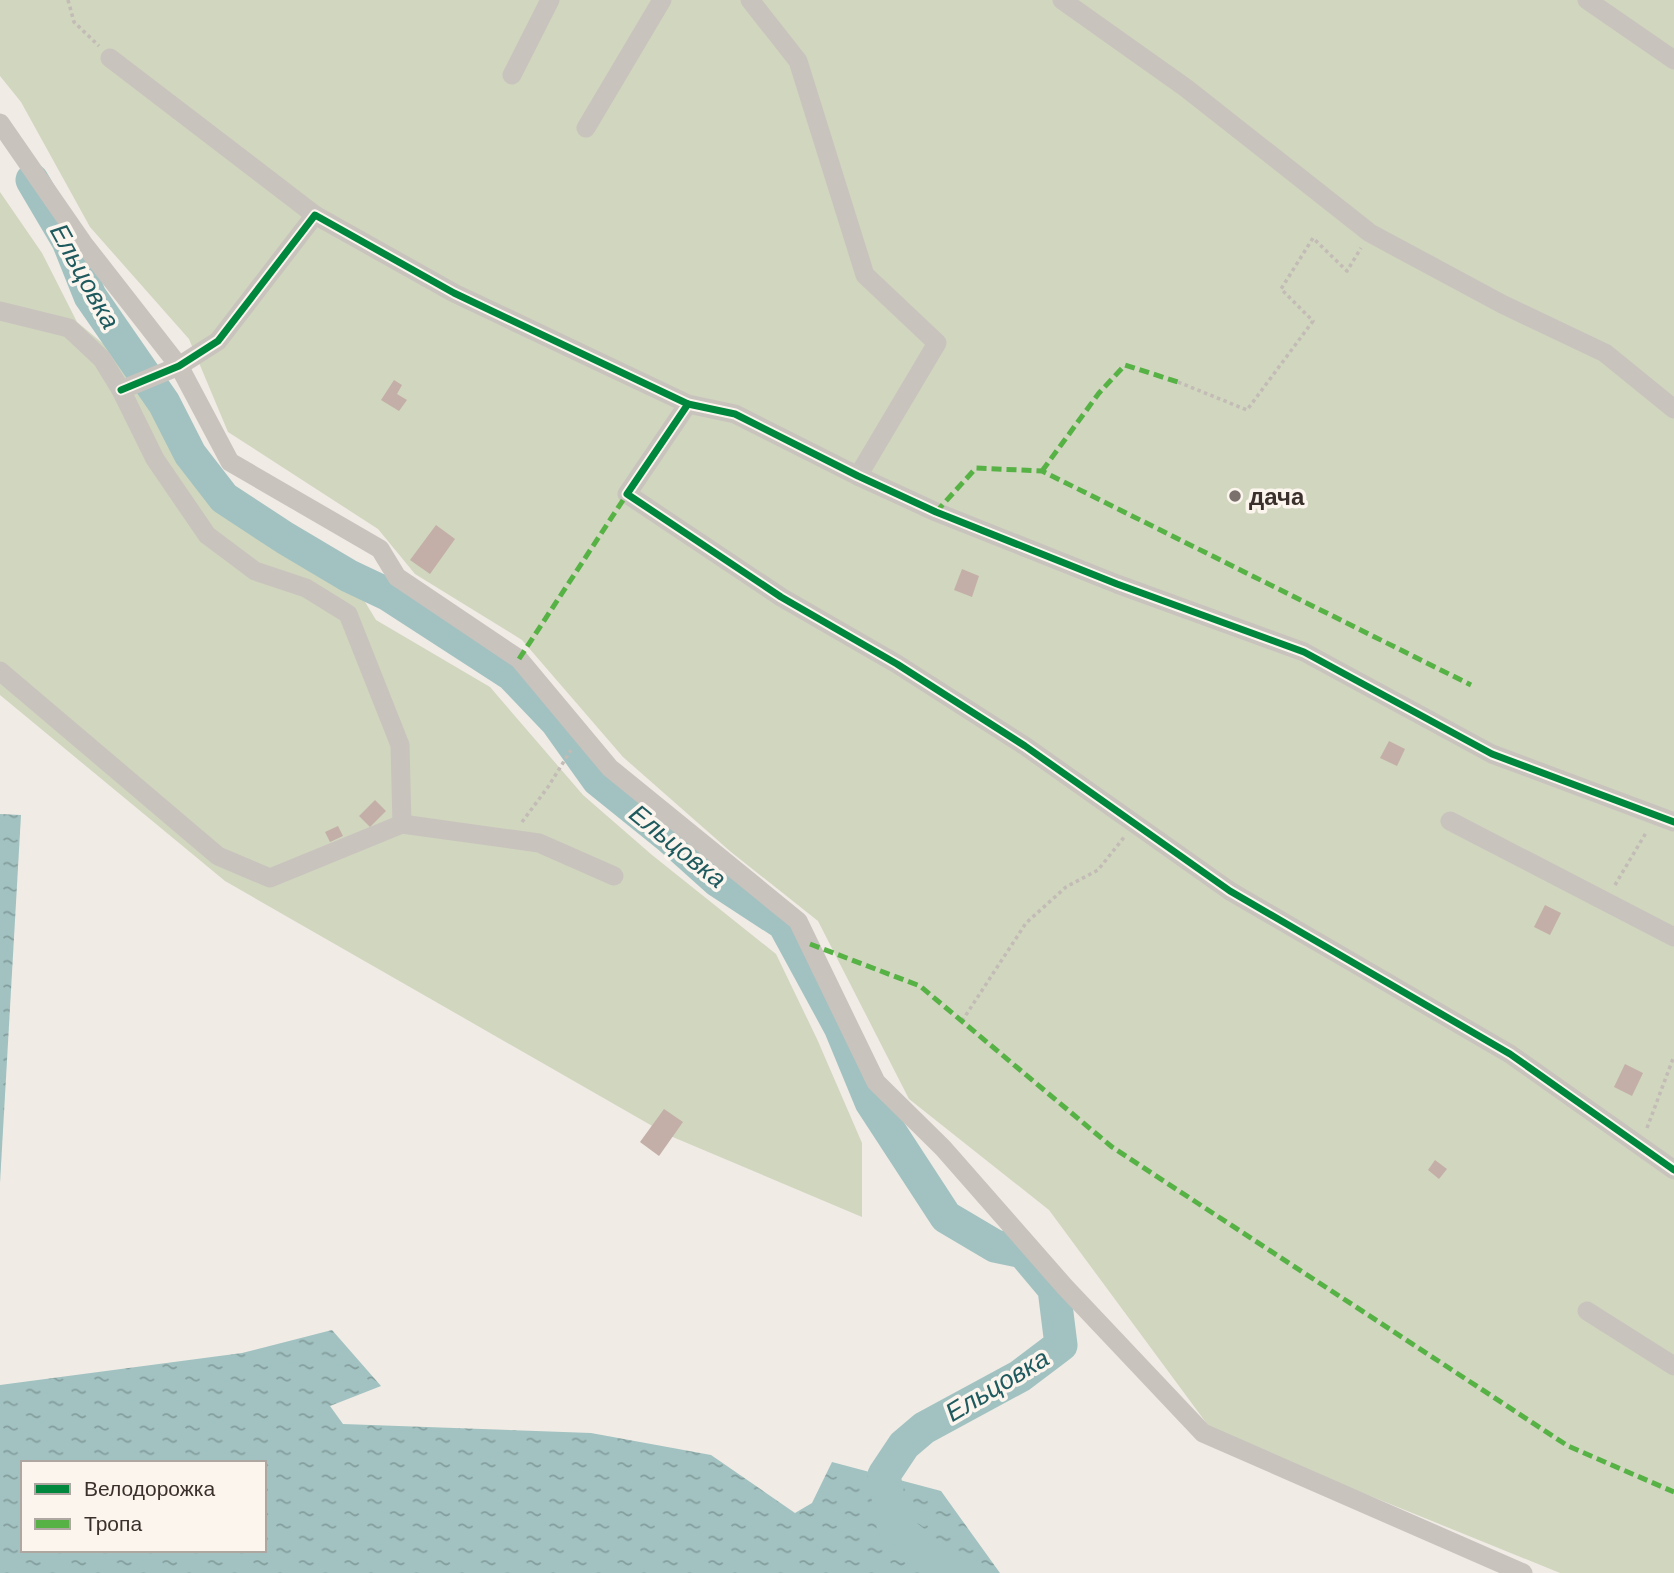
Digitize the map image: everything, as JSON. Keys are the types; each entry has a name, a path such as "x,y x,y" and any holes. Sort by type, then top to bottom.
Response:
{"street":[{"path":"512,75 550,0"},
{"path":"586,128 662,0"},
{"path":"750,0 798,61 864,275 937,343 858,476"},
{"path":"1062,0 1186,88 1370,233 1502,304 1605,353 1674,409"},
{"path":"1587,0 1674,60"},
{"path":"110,58 315,215 454,293 688,404 735,414 936,512 1104,579 1304,652 1492,754 1665,818"},
{"path":"0,123 83,243 178,366 230,462 380,549 397,576 519,659 610,768 798,921 876,1082 943,1148 1065,1287 1203,1433 1523,1573"},
{"path":"121,390 178,366 218,341 315,215"},
{"path":"0,311 69,328 102,359 121,390 155,459 206,535 255,571 306,588 348,614 400,745 402,824"},
{"path":"688,404 627,494 781,597 897,664 1013,739 1230,891 1510,1054 1674,1170"},
{"path":"0,671 218,856 270,878 402,824 539,843 614,876"},
{"path":"1450,821 1674,937"},
{"path":"1587,1311 1674,1366"}],"path":[{"path":"68,0 74,22 110,58"},
{"path":"1178,382 1247,410 1313,321 1281,289 1313,238 1347,271 1370,233"},
{"path":"510,839 548,787 581,733"},
{"path":"1606,901 1665,818"},
{"path":"962,1021 1026,923 1066,887 1098,870 1135,824"},
{"path":"1641,1147 1674,1056"}],"green space":[{"path":"0,0 1674,0 1674,1573 1560,1573 1213,1432 1049,1210 909,1099 818,921 731,852 623,757 522,640 415,574 378,529 228,432 189,339 90,227 21,102 0,76"},
{"path":"0,192 42,253 77,322 136,371 172,424 217,510 290,556 353,582 376,620 490,687 583,795 652,855 776,954 817,1039 862,1143 862,1217 668,1135 225,881 0,695"}],"water":[{"path":"0,814 21,815 0,1183"},
{"path":"332,1330 381,1386 330,1406 343,1424 591,1433 711,1455 795,1513 812,1503 832,1462 941,1491 1000,1573 0,1573 0,1385 242,1353"}],"building":[{"path":"394,380 402,385 397,394 407,400 399,411 381,400"},
{"path":"436,525 455,539 430,574 410,560"},
{"path":"962,569 979,576 972,597 954,590"},
{"path":"1389,741 1405,749 1397,766 1380,758"},
{"path":"375,800 386,811 370,827 359,816"},
{"path":"338,826 343,836 330,842 325,832"},
{"path":"1545,905 1561,913 1550,935 1534,927"},
{"path":"1625,1064 1643,1073 1632,1096 1614,1087"},
{"path":"664,1109 683,1122 659,1156 640,1142"},
{"path":"1435,1160 1447,1169 1439,1179 1428,1170"}],"waterway":[{"name":"Ельцовка","path":"32,180 68,241 90,296 164,403 190,454 224,498 349,576 387,594 512,675 556,721 598,780 718,881 784,924 840,1027 871,1102 946,1217 995,1246 1023,1252 1054,1289 1061,1345 1020,1376 924,1428 904,1445 884,1475 893,1525 953,1573"}],"marked path":[{"path":"1042,471 1099,393 1125,365 1178,382"},
{"path":"936,512 976,468 1042,471 1471,685"},
{"path":"519,659 627,494"},
{"path":"810,944 920,986 1112,1147 1568,1446 1674,1492"}],"cycle path":[{"path":"121,390 179,366 218,341 315,215 454,293 688,404 735,414 936,512 1117,584 1304,652 1492,754 1674,822"},
{"path":"688,404 627,494 781,597 897,664 1025,746 1230,891 1510,1054 1674,1170"}],"place":[{"name":"дача","path":"1235,496"}]}
